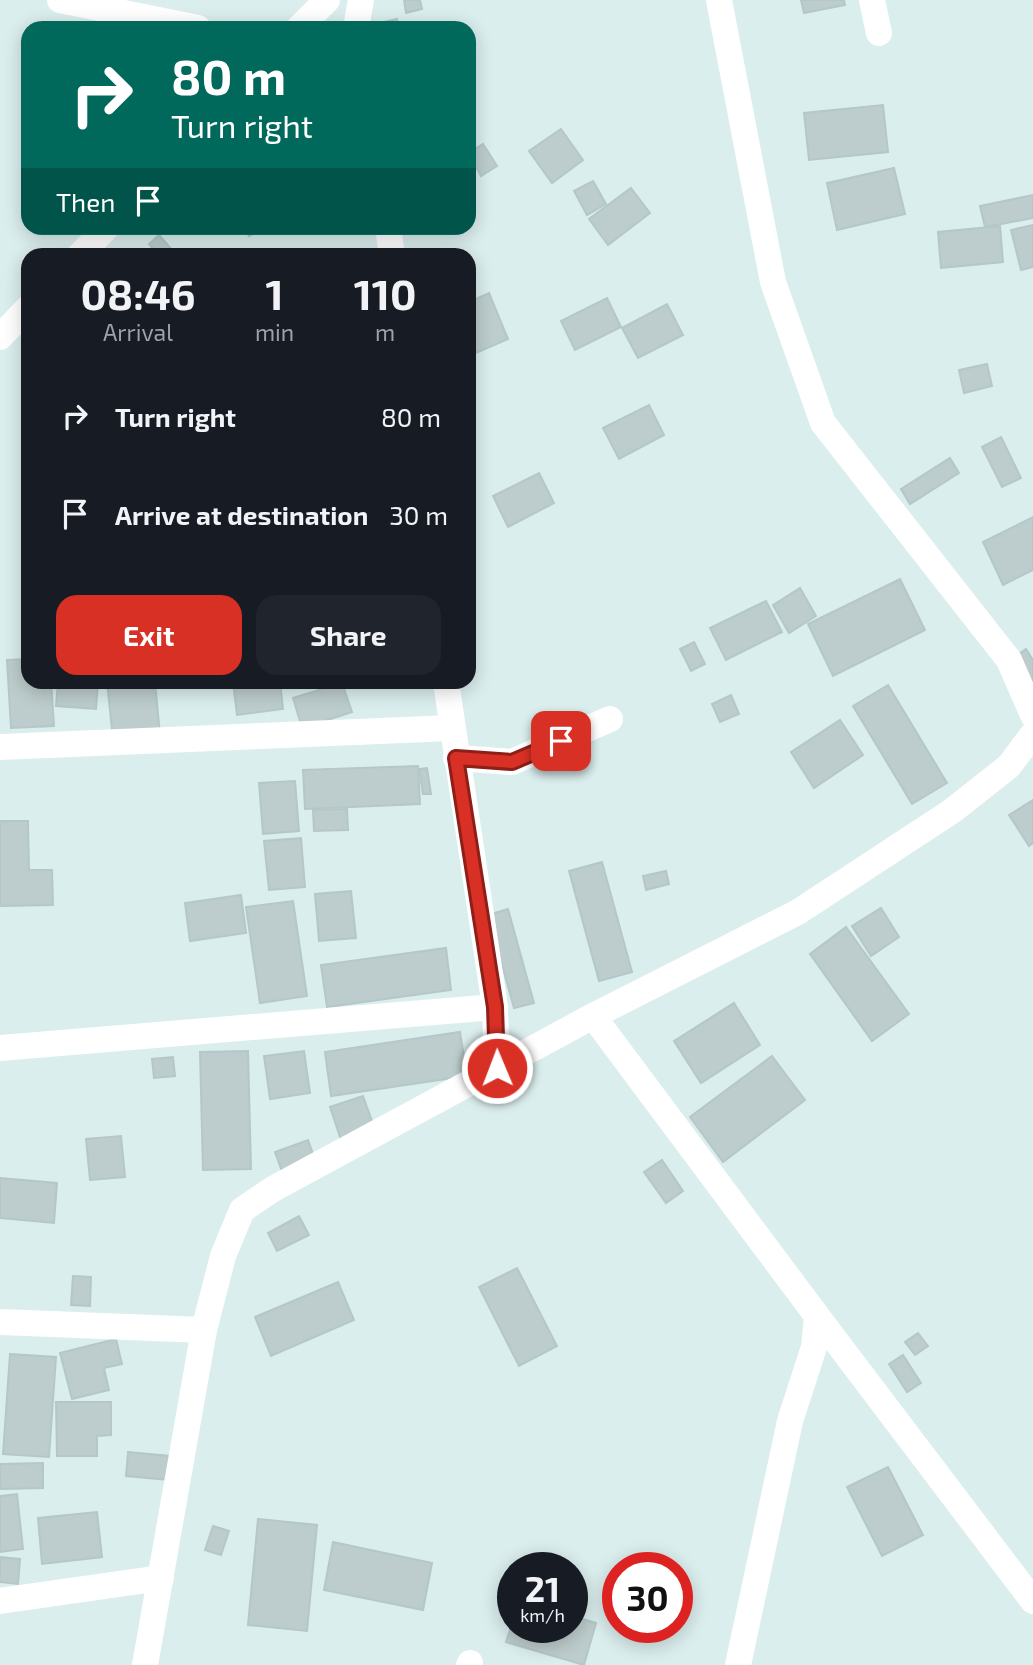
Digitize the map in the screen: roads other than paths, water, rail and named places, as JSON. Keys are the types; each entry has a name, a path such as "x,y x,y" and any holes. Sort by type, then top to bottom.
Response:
{"street":[{"path":"60,0 164,21"},
{"path":"306,21 327,0"},
{"path":"357,21 361,0"},
{"path":"719,0 773,282 823,423 1009,660 1033,715"},
{"path":"872,0 878,33"},
{"path":"87,248 99,235"},
{"path":"0,337 21,315"},
{"path":"447,689 495,1007 497,1068"},
{"path":"456,758 512,762 610,719"},
{"path":"0,747 451,728"},
{"path":"145,1665 204,1330 223,1256 242,1210 273,1189 593,1016 798,912 952,811 1009,766 1033,734"},
{"path":"0,1048 495,1007"},
{"path":"593,1016 1033,1601"},
{"path":"738,1665 790,1421 814,1347 817,1316"},
{"path":"0,1322 204,1330"},
{"path":"0,1601 161,1578"}]}
